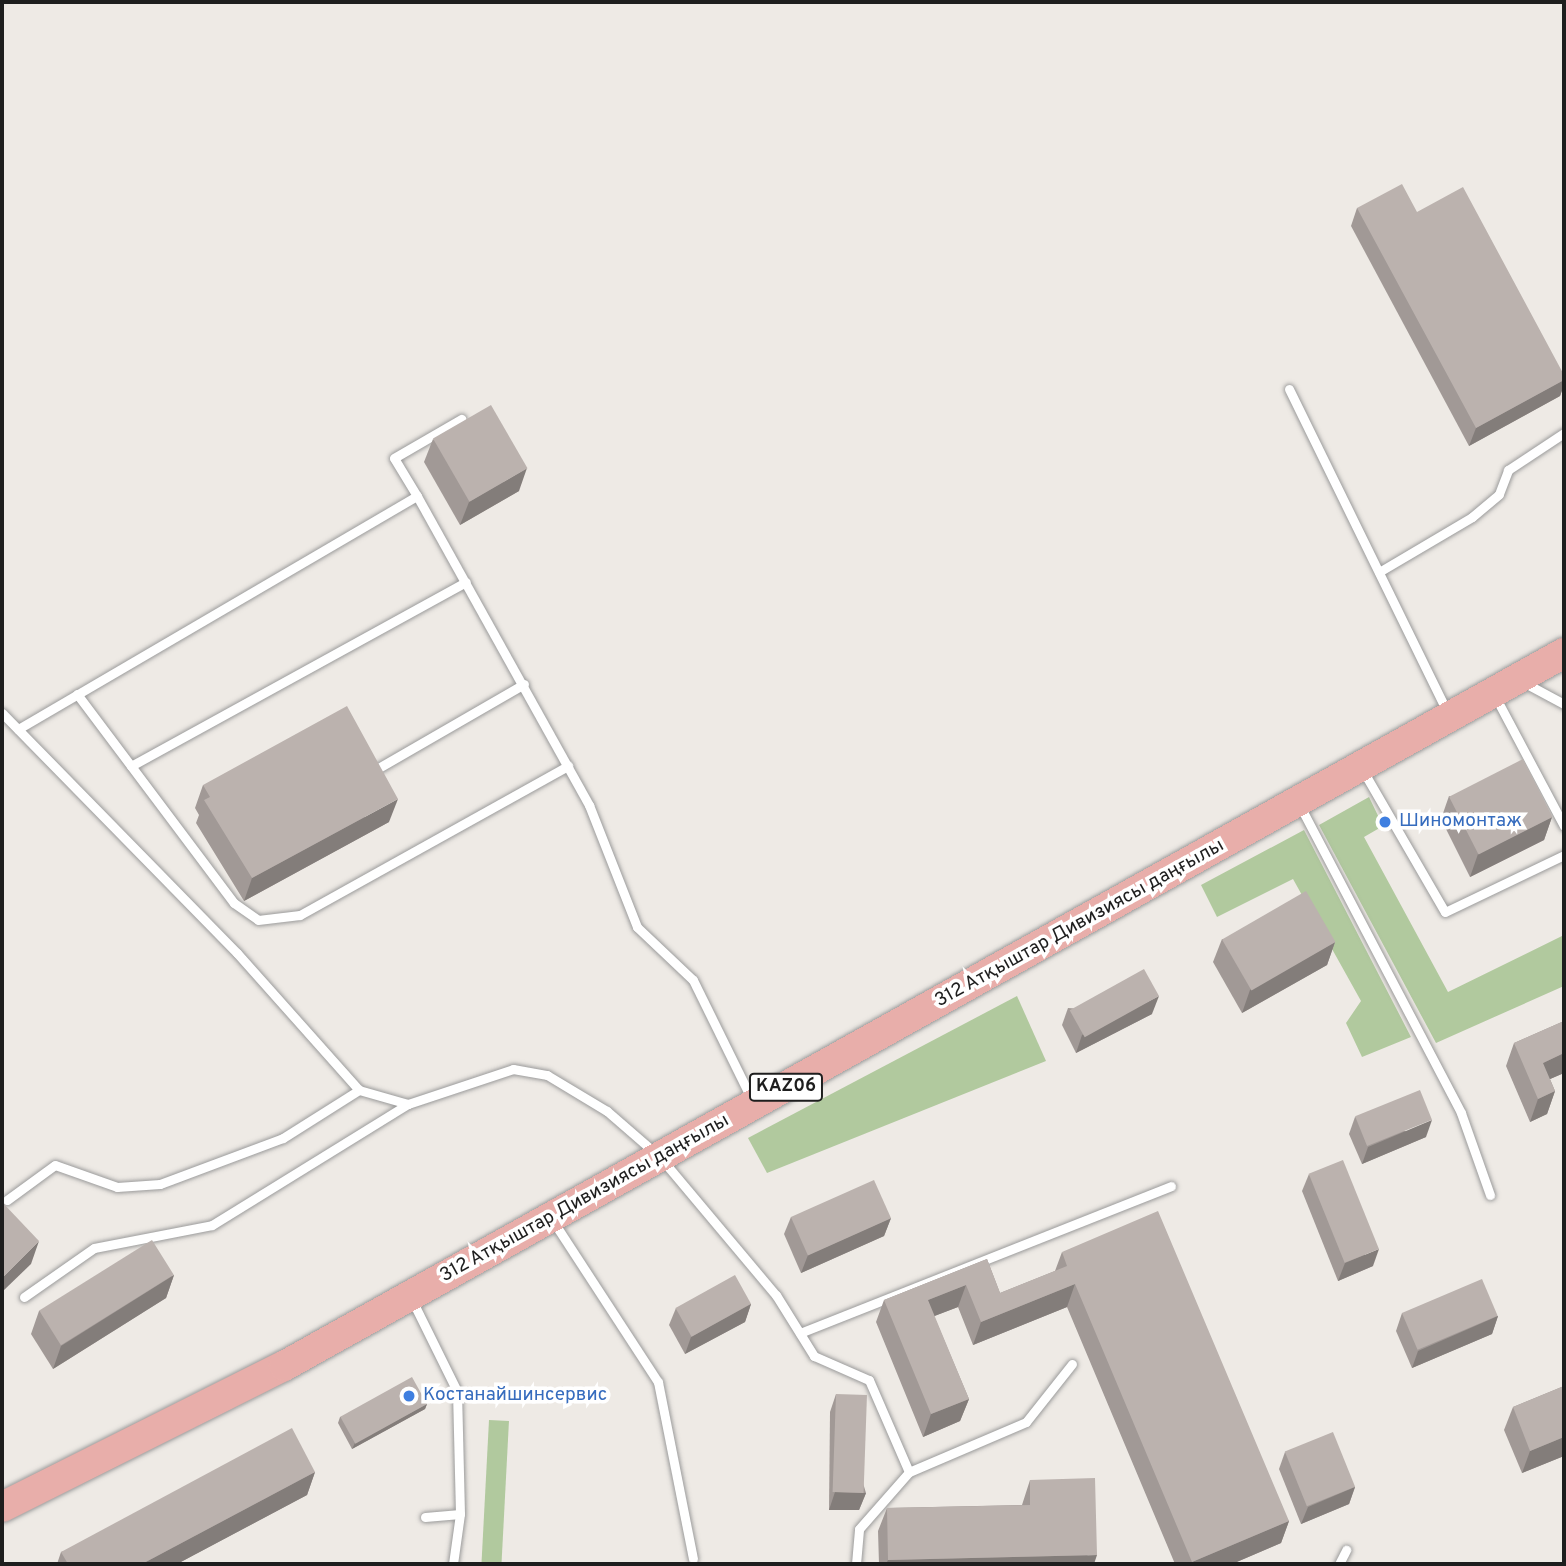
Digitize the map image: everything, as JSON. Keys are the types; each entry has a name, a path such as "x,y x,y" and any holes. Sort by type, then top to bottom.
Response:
{"highway":[{"name":"312 Атқыштар Дивизиясы даңғылы","path":"2,1507 410,1296 552,1219 1564,653"}],"lane":[{"path":"1289,389 1450,718"},
{"path":"461,419 394,458 568,766 637,927 693,979 755,1104"},
{"path":"1379,572 1472,517 1499,494 1508,470 1564,433"},
{"path":"18,729 417,496"},
{"path":"131,766 466,582"},
{"path":"375,770 524,684"},
{"path":"1506,686 1564,704"},
{"path":"1506,686 1564,826"},
{"path":"77,694 234,904 273,921 300,915 568,766"},
{"path":"3,716 237,953 359,1090 408,1104"},
{"path":"1362,767 1445,912 1564,855"},
{"path":"1298,803 1461,1113 1490,1195"},
{"path":"24,1297 94,1248 212,1225 408,1104 513,1069 547,1075 607,1111 660,1157 800,1333 814,1356 869,1380 909,1472"},
{"path":"7,1199 55,1166 117,1187 160,1184 283,1138 359,1090"},
{"path":"800,1333 1171,1186"},
{"path":"552,1219 657,1382 693,1559"},
{"path":"410,1296 457,1391 460,1514 453,1564"},
{"path":"856,1564 859,1530 909,1472 1026,1422 1072,1364"},
{"path":"425,1517 460,1514"},
{"path":"1339,1564 1346,1550"}],"green space":[{"path":"1369,797 1383,826 1364,837 1448,992 1564,935 1564,986 1436,1043 1319,825"},
{"path":"1304,830 1411,1037 1362,1057 1346,1023 1361,1001 1293,879 1217,917 1201,885"},
{"path":"1017,996 1046,1061 767,1173 748,1138"},
{"path":"489,1420 509,1421 501,1564 481,1564"}],"building":[{"path":"1402,184 1417,212 1463,187 1564,375 1564,380 1476,428 1357,208"},
{"path":"491,405 528,468 469,502 433,438"},
{"path":"347,706 398,799 252,878 204,800 210,797 203,785"},
{"path":"1523,759 1553,817 1479,855 1449,797"},
{"path":"1306,891 1336,942 1251,991 1222,940"},
{"path":"1144,969 1159,996 1085,1037 1070,1010"},
{"path":"1564,1021 1564,1053 1543,1063 1555,1091 1538,1099 1514,1043"},
{"path":"1420,1090 1432,1120 1367,1146 1355,1116"},
{"path":"1343,1160 1379,1249 1345,1263 1309,1174"},
{"path":"874,1180 891,1218 808,1255 791,1217"},
{"path":"2,1202 39,1241 2,1278"},
{"path":"1158,1211 1289,1521 1192,1562 1075,1284 981,1322 966,1285 928,1300 969,1399 931,1414 884,1300 987,1259 1000,1293 1067,1266 1062,1252"},
{"path":"152,1240 174,1275 61,1345 39,1310"},
{"path":"735,1275 751,1304 692,1337 676,1308"},
{"path":"1482,1279 1498,1316 1418,1350 1402,1313"},
{"path":"412,1377 427,1404 355,1444 340,1417"},
{"path":"1564,1386 1564,1437 1530,1451 1513,1407"},
{"path":"836,1394 867,1395 864,1493 833,1492"},
{"path":"292,1428 315,1472 142,1564 68,1564 61,1552"},
{"path":"1333,1432 1355,1487 1307,1506 1285,1451"},
{"path":"1095,1478 1097,1555 888,1560 887,1508 1030,1505 1030,1480"}],"place":[{"name":"Шиномонтаж","path":"1385,822"},
{"name":"Костанайшинсервис","path":"409,1396"}]}
